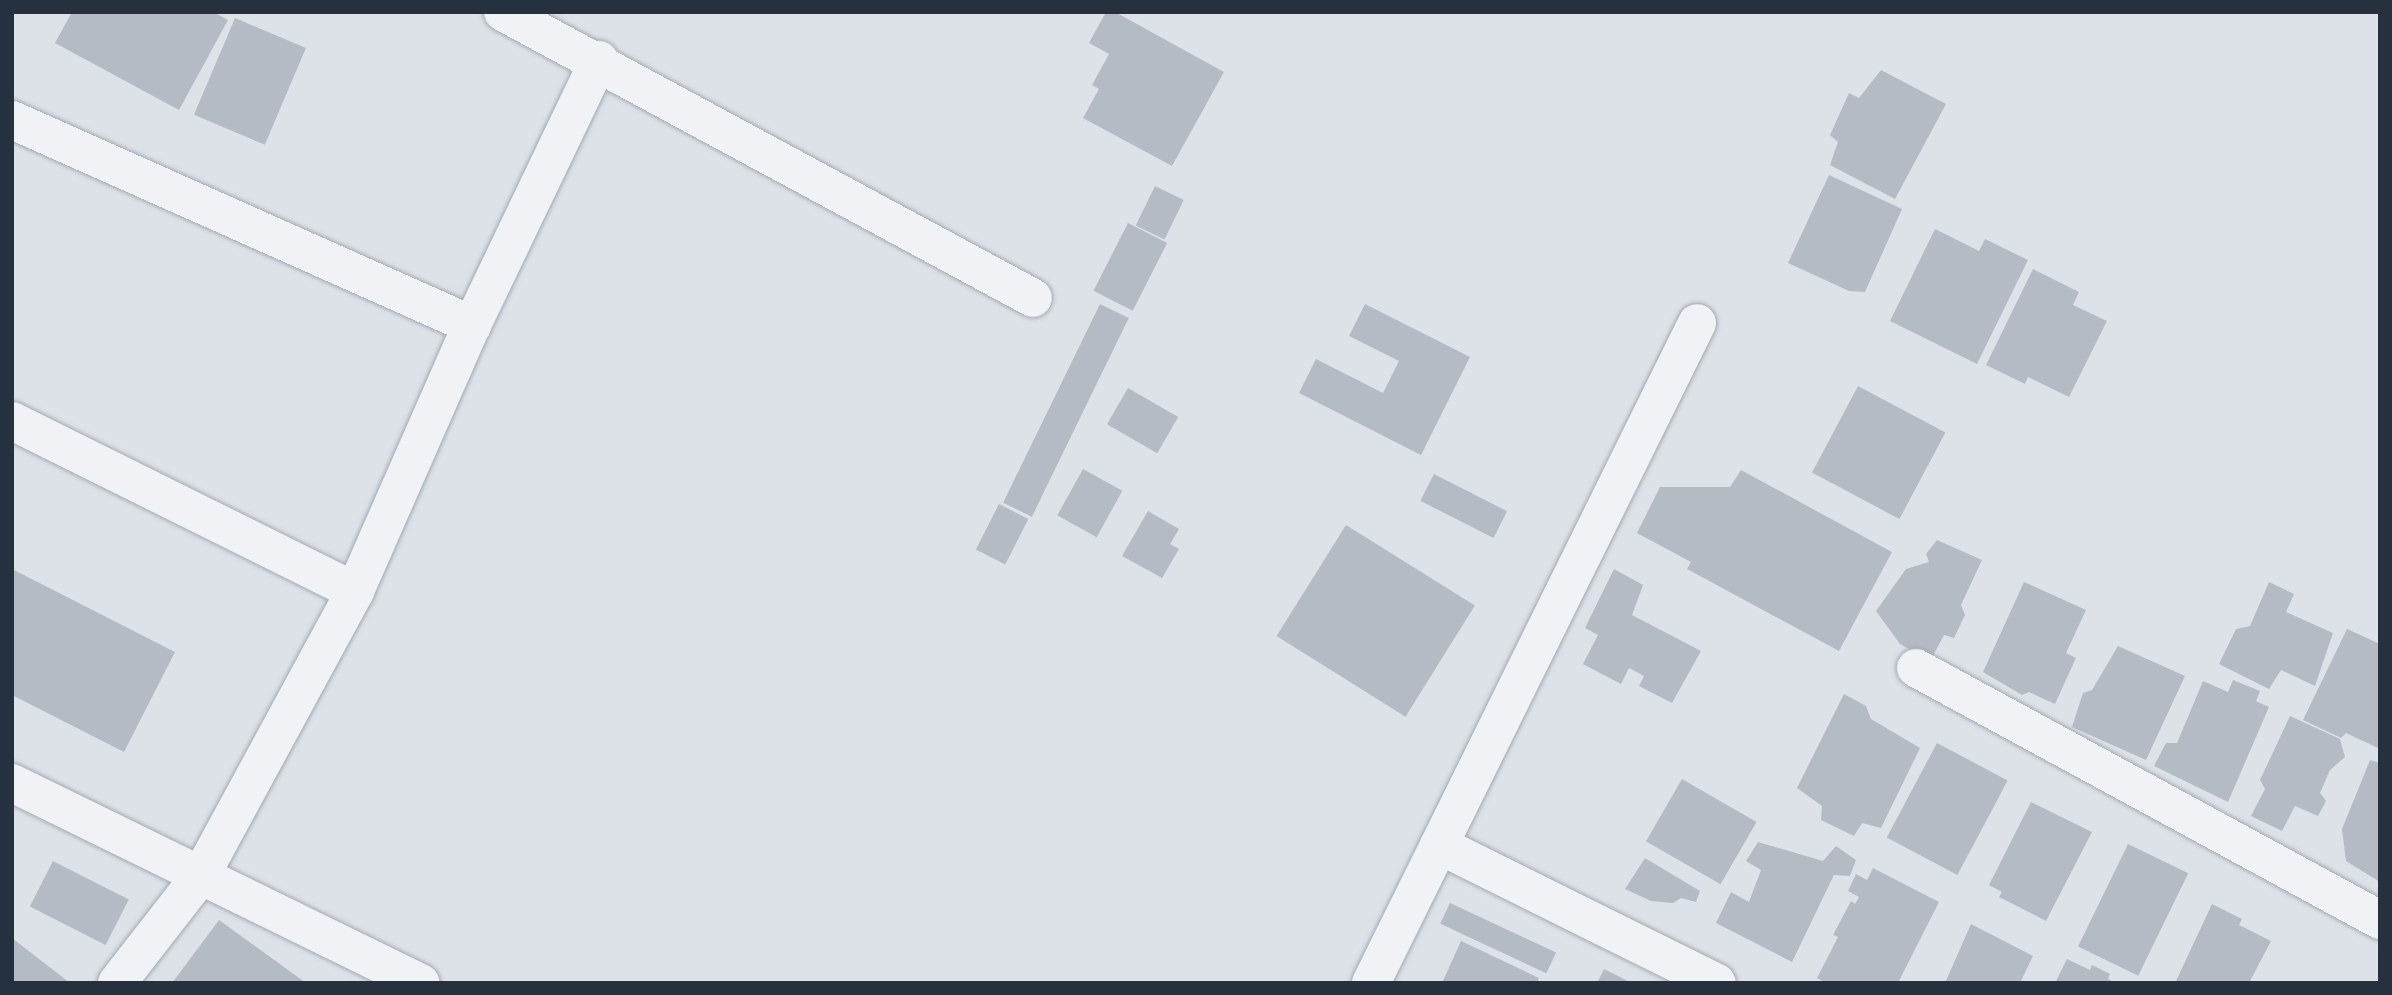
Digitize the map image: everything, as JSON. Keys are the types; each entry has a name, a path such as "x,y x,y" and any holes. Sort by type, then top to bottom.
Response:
{"street":[{"path":"503,12 599,60 1033,298"},
{"path":"117,983 201,875 355,591 472,325 599,60"},
{"path":"12,120 472,325"},
{"path":"1371,983 1697,323"},
{"path":"12,421 355,591"},
{"path":"1916,667 2380,920"},
{"path":"12,783 421,983"},
{"path":"1440,845 1717,983"}],"building":[{"path":"72,12 213,12 228,20 179,110 55,43"},
{"path":"1106,12 1115,12 1224,72 1172,166 1083,118 1099,89 1092,85 1109,54 1089,43"},
{"path":"235,18 306,48 265,145 194,115"},
{"path":"1881,70 1946,104 1895,199 1830,165 1838,142 1830,135 1849,93 1859,98"},
{"path":"1829,175 1902,209 1865,292 1849,291 1788,263"},
{"path":"1155,186 1184,200 1164,240 1136,226"},
{"path":"1128,223 1167,243 1133,311 1093,291"},
{"path":"1935,229 1979,251 1985,239 2028,260 1977,364 1890,321"},
{"path":"2033,269 2079,292 2073,305 2107,321 2069,397 2028,377 2025,384 1986,365"},
{"path":"1100,304 1129,318 1032,517 1003,503"},
{"path":"1365,304 1470,357 1421,455 1299,393 1316,359 1383,393 1399,361 1349,336"},
{"path":"1858,386 1945,432 1899,519 1812,473"},
{"path":"1128,388 1178,417 1157,453 1107,424"},
{"path":"1083,469 1122,491 1097,537 1057,515"},
{"path":"1741,470 1892,552 1839,651 1687,569 1691,562 1637,533 1660,487 1730,487"},
{"path":"1434,474 1507,511 1493,538 1420,501"},
{"path":"999,504 1028,519 1005,564 976,549"},
{"path":"1148,511 1179,529 1170,544 1179,549 1162,578 1122,556"},
{"path":"1346,525 1475,606 1405,717 1277,636"},
{"path":"1937,540 1982,560 1961,605 1965,615 1954,638 1944,635 1930,661 1900,644 1876,611 1906,569 1929,562 1926,554"},
{"path":"12,569 175,652 124,752 12,695"},
{"path":"1614,569 1643,585 1632,615 1701,651 1672,703 1639,686 1644,676 1629,668 1621,684 1583,664 1598,635 1585,628"},
{"path":"2024,582 2086,610 2066,653 2076,658 2055,704 2029,692 2022,695 1983,672"},
{"path":"2269,582 2294,594 2286,612 2333,633 2315,686 2281,670 2269,689 2219,664 2236,629 2250,626"},
{"path":"2347,629 2380,644 2380,749 2346,733 2341,738 2303,720"},
{"path":"2118,646 2185,676 2146,760 2072,727 2083,693 2092,690"},
{"path":"2233,680 2260,691 2256,701 2269,707 2228,802 2154,766 2166,743 2177,743 2203,681 2228,692"},
{"path":"1844,694 1866,706 1871,719 1920,748 1881,828 1862,823 1854,836 1821,820 1822,806 1797,788"},
{"path":"2290,716 2340,739 2345,757 2330,770 2320,793 2326,801 2318,816 2295,806 2282,831 2251,816 2265,789 2260,780"},
{"path":"1937,743 2008,781 1957,875 1887,837"},
{"path":"2370,760 2380,763 2380,882 2346,861 2342,829"},
{"path":"1682,779 1756,822 1720,884 1646,841"},
{"path":"2031,802 2092,832 2046,921 1999,897 2002,892 1989,885"},
{"path":"1758,842 1823,861 1836,846 1856,860 1850,876 1834,875 1792,962 1716,923 1731,892 1749,902 1761,870 1746,861"},
{"path":"2128,844 2188,873 2138,976 2078,946"},
{"path":"1645,858 1700,891 1696,902 1681,898 1673,903 1651,901 1625,889"},
{"path":"53,861 129,900 106,945 30,906"},
{"path":"1873,868 1939,902 1898,983 1826,983 1817,978 1838,937 1833,935 1851,901 1855,904 1859,897 1848,891 1856,874 1867,880"},
{"path":"1450,903 1556,952 1546,973 1440,924"},
{"path":"2212,904 2242,919 2239,925 2271,941 2249,983 2176,981"},
{"path":"219,920 306,983 172,983"},
{"path":"1971,924 2033,956 2020,983 1945,983"},
{"path":"12,938 70,983 12,983"},
{"path":"1461,941 1539,978 1537,983 1442,983"},
{"path":"2067,959 2090,970 2092,965 2110,974 2108,979 2115,983 2055,983"},
{"path":"1604,969 1632,983 1597,983"}]}
